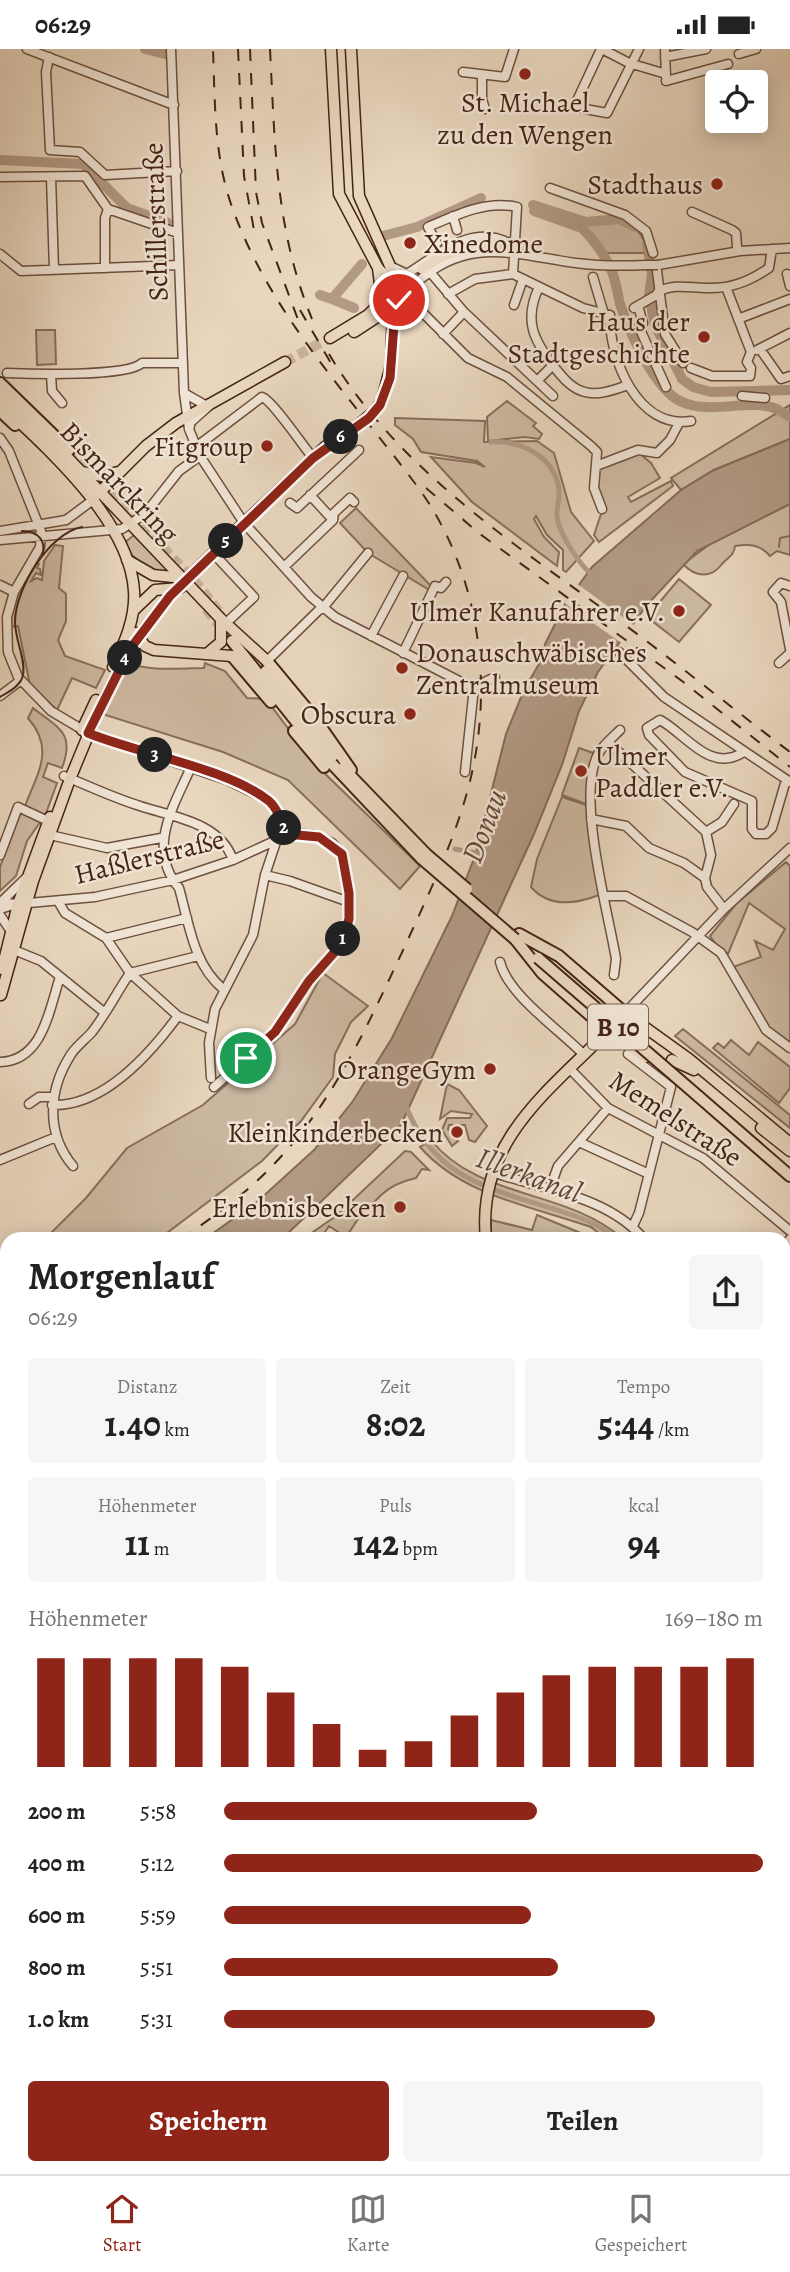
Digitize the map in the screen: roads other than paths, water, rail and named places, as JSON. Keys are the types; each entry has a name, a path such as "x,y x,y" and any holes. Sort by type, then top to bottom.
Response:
{"highway":[{"path":"3,378 69,450"},
{"path":"0,411 15,425"},
{"name":"B 10","path":"233,636 318,749 359,795 517,937 790,1166"},
{"path":"232,656 312,753 346,789 359,795"},
{"name":"B 10","path":"266,666 316,720 358,782 424,856"},
{"path":"517,937 559,956 623,1015"},
{"path":"517,937 542,974 610,1029"},
{"name":"B 10","path":"701,1094 790,1176"}],"main road":[{"path":"331,49 339,196 375,262 381,283 377,306 331,341 377,317"},
{"path":"85,732 123,660 184,580 313,458 356,427 375,411 383,400 390,378 395,311 394,285 390,267 360,199 351,49"},
{"path":"426,270 440,257 472,245 514,248"},
{"path":"93,500 146,446 186,416 287,364"},
{"name":"Bismarckring","path":"0,394 101,491 223,621 233,636 266,666"},
{"name":"Bismarckring","path":"0,404 62,464 93,500 127,560 134,590 132,615"},
{"path":"81,472 102,476 120,472"},
{"path":"127,560 153,575 184,580"},
{"path":"1,995 13,950 26,878 125,640 132,615 155,590 184,580"},
{"path":"132,615 138,638 149,649"},
{"path":"209,652 221,642 223,621"},
{"path":"123,660 131,654 149,649 232,656 227,638 233,636"},
{"path":"0,1001 10,930 50,835 67,778"},
{"path":"623,1015 689,1059 790,1143"},
{"path":"486,1232 486,1196 491,1175 515,1128 610,1029 636,1053 646,1057"},
{"path":"672,1060 692,1068 790,1151"}],"street":[{"path":"27,49 174,105"},
{"name":"Schillerstraße","path":"171,49 184,393 189,429 200,456 244,523 322,608 402,653 474,687"},
{"path":"463,72 505,76 514,49"},
{"path":"639,49 629,63 607,113 574,107 602,49 629,63 666,79 728,64"},
{"path":"666,79 665,53 706,49"},
{"path":"738,54 757,49"},
{"path":"49,57 46,72 50,150 80,152 104,175 177,171"},
{"path":"482,75 481,99 485,109"},
{"path":"0,177 85,176 108,209 178,233"},
{"path":"51,177 54,269"},
{"path":"550,188 625,215 646,230 653,253"},
{"path":"437,243 428,227 470,209 507,205 517,207 513,274"},
{"path":"106,268 105,218 108,209"},
{"path":"691,212 733,230 736,233 737,247"},
{"path":"453,216 457,230"},
{"path":"390,267 401,273 408,273 437,251 469,240 493,238 530,254 579,263 647,265 658,268 790,248"},
{"path":"395,311 400,299 426,270 465,254 514,248"},
{"path":"666,387 639,327 643,323 639,306 674,286 726,287 749,282 769,268 772,250"},
{"path":"0,254 21,271 179,265"},
{"path":"375,262 394,285 404,287 415,284"},
{"path":"658,268 657,294 665,334 687,365 712,376 750,386 765,398"},
{"path":"426,270 464,312 553,396"},
{"path":"448,294 475,279 513,274 583,308 607,314"},
{"path":"787,274 790,286"},
{"path":"593,277 628,385 642,404 663,420 679,423 691,421"},
{"path":"513,305 523,279"},
{"path":"539,287 533,301 532,331 538,347 566,381 585,392 613,390 628,385"},
{"path":"726,287 751,352 747,362 751,368 750,386 742,396"},
{"path":"738,319 790,299"},
{"path":"410,300 468,358 507,377 597,452 594,488 602,509"},
{"path":"443,334 464,312"},
{"path":"751,352 790,333"},
{"path":"760,349 785,378"},
{"path":"3,378 135,370 142,363 183,363"},
{"path":"538,380 554,365"},
{"path":"51,374 52,391 62,403"},
{"path":"184,393 208,403 206,410 191,422 189,429"},
{"path":"196,447 262,397 269,399 293,435 313,458"},
{"path":"596,466 638,450 657,453 670,440 679,423"},
{"path":"0,438 9,451 41,525 39,549 15,592 7,617 3,645 20,680 51,711 85,732 191,767 268,800 274,806 286,834 319,837 342,854 349,919 340,946 309,981 287,1019 213,1083 210,1029 223,989 253,935 265,875 276,842"},
{"path":"289,503 297,508 359,450"},
{"path":"0,540 112,531 131,524 151,508 179,471 200,456"},
{"path":"310,495 333,520"},
{"path":"284,567 333,520 334,513 350,498 354,502"},
{"path":"0,531 69,519 93,500"},
{"path":"213,553 254,597 223,621"},
{"path":"266,666 322,608 368,553"},
{"path":"371,636 403,576"},
{"path":"402,653 435,586 442,588 446,582"},
{"path":"779,663 790,651 786,600 775,598 774,588 781,583 790,586"},
{"path":"0,585 15,592"},
{"path":"619,653 664,697 735,743 741,753"},
{"path":"465,772 474,687 495,677"},
{"path":"0,696 20,680"},
{"path":"660,720 702,753 727,758 741,753 759,759 788,781 772,828 766,834 757,834 752,829 752,801 685,772 649,734 648,728 660,720"},
{"path":"614,975 617,959 591,819 593,769 599,752 620,730"},
{"path":"608,742 654,788 706,832 711,855 705,878 711,895 724,909"},
{"path":"191,767 161,838 173,880 179,888 198,956 205,972 223,989"},
{"path":"67,778 210,831 220,839 233,860"},
{"path":"706,832 722,822 734,804"},
{"path":"0,855 4,832 18,807 48,821"},
{"path":"591,819 626,826 649,848 684,863 705,878"},
{"name":"Haßlerstraße","path":"0,904 97,897 173,880 233,860 276,842 286,834"},
{"path":"50,835 78,844 107,848 161,838"},
{"path":"623,1015 724,909 790,848"},
{"path":"265,875 349,902"},
{"path":"0,904 26,878"},
{"path":"606,896 626,896 698,936 724,955 766,1030 790,1048"},
{"path":"58,901 65,913 106,938 130,973 178,1016 210,1029"},
{"path":"0,915 10,930"},
{"path":"106,938 187,918"},
{"path":"13,950 41,961 105,1013"},
{"path":"73,1166 56,1137 53,1101 71,1053 105,1013 130,973 198,956"},
{"path":"500,962 505,975 520,994 584,1055"},
{"path":"0,1062 15,1061 37,1043 60,977"},
{"path":"29,1104 38,1097 53,1101 80,1101 108,1087 152,1050 178,1016"},
{"path":"628,1054 671,1087 639,1213 633,1226"},
{"name":"Memelstraße","path":"570,1069 608,1108 703,1158 790,1231"},
{"path":"550,1188 558,1166 608,1108"},
{"path":"0,1160 56,1137"},
{"path":"579,1142 649,1174"},
{"path":"491,1175 550,1188 585,1200 633,1226 638,1232"}],"water":[{"name":"Donau","path":"790,439 790,504 697,551 647,605 598,672 579,711 562,765 534,834 401,1125 289,1232 215,1232 258,1201 314,1150 353,1101 392,1038 452,916 476,853 506,734 565,604 592,567 681,490 714,470"}],"waterway":[{"path":"145,49 165,54"},
{"path":"0,160 83,164 127,208 168,223"},
{"path":"383,236 417,227 481,198"},
{"path":"533,205 586,222 619,219 636,227"},
{"path":"534,211 582,228 598,246 612,272 620,304 636,344 653,373 672,396 693,406 754,405 777,409"},
{"path":"647,244 652,274 649,295 655,325 682,379 693,387 711,392 790,390"},
{"path":"320,295 332,299 362,264"},
{"path":"332,299 354,308"},
{"path":"780,411 790,417"},
{"path":"491,442 525,448 535,453 551,468 559,490 557,514 562,532 571,549 593,576"},
{"path":"779,547 780,538 790,536"},
{"name":"Donau","path":"455,849 476,853"},
{"name":"Illerkanal","path":"406,1106 417,1130 431,1149 465,1176 506,1194 587,1221 606,1232"}],"tunnel":[{"path":"377,317 398,291 422,269"},
{"path":"285,362 330,338"},
{"path":"69,450 195,581 221,614"},
{"path":"206,609 232,641"},
{"path":"246,646 266,671"}],"tram line":[{"path":"0,697 17,685 23,675 15,622 27,579 46,551 70,531 82,527"},
{"path":"22,531 33,533 40,538 42,556"}],"railway":[{"path":"191,1232 231,1203 276,1162 316,1113 349,1059 405,946 450,844 470,781 481,703 475,625 466,587 453,550 436,515 414,482 312,351 266,281 247,244 231,204 221,166 216,128 213,49"},
{"path":"238,49 244,176 254,230"},
{"path":"250,49 256,192 262,223 300,325"},
{"path":"270,49 276,152 284,219 300,285 312,319"},
{"path":"300,310 332,365"},
{"path":"329,354 357,395 389,434 461,502 790,752"},
{"path":"426,488 480,534 682,681 790,767"}],"place":[{"name":"St. Michael zu den Wengen","path":"525,74"},
{"name":"Stadthaus","path":"717,184"},
{"name":"Xinedome","path":"410,243"},
{"name":"Haus der Stadtgeschichte","path":"704,337"},
{"name":"Fitgroup","path":"267,446"},
{"name":"Ulmer Kanufahrer e.V.","path":"679,611"},
{"name":"Donauschwäbisches Zentralmuseum","path":"402,668"},
{"name":"Obscura","path":"410,714"},
{"name":"Ulmer Paddler e.V.","path":"581,771"},
{"name":"OrangeGym","path":"490,1069"},
{"name":"Kleinkinderbecken","path":"457,1132"},
{"name":"Erlebnisbecken","path":"400,1207"}]}
